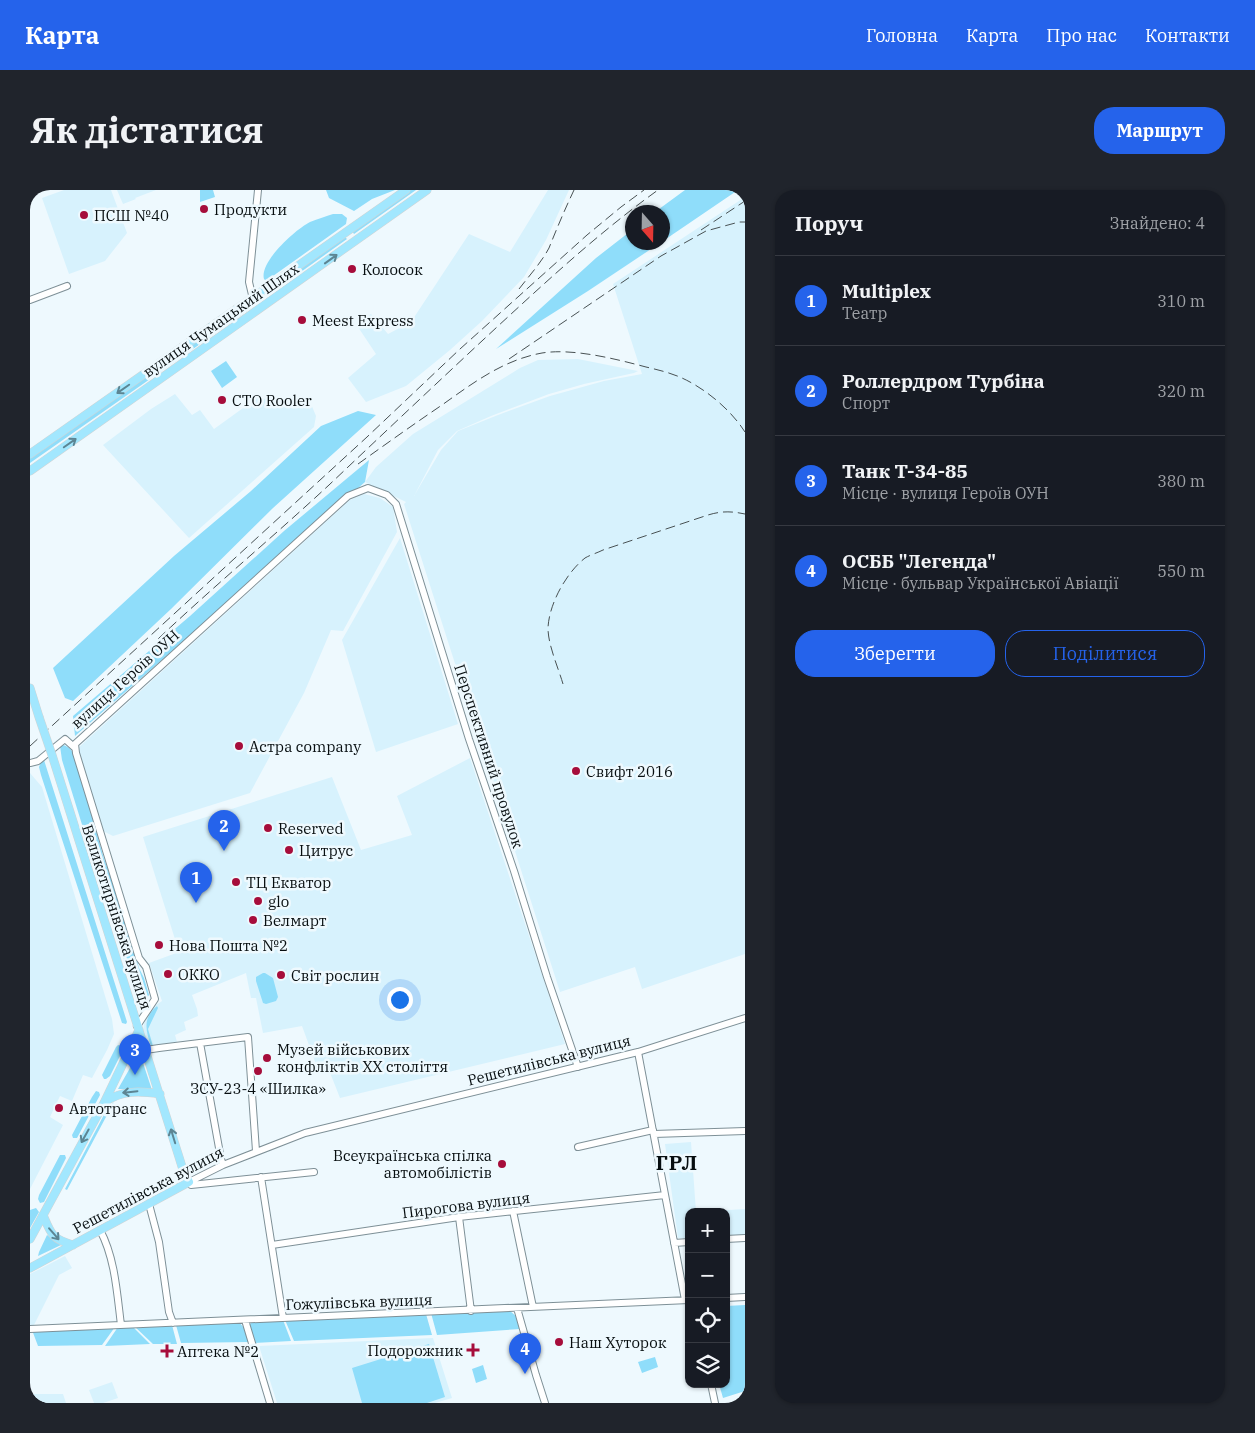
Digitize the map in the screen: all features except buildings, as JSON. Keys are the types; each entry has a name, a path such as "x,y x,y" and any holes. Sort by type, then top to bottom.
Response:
{"main road":[{"name":"вулиця Чумацький Шлях","path":"30,454 406,190"},
{"name":"вулиця Чумацький Шлях","path":"30,471 427,190"},
{"path":"346,232 354,242"},
{"path":"253,299 259,310"},
{"name":"Великотирнівська вулиця","path":"30,688 184,1173 189,1182"},
{"path":"30,1239 104,1103 138,1028"},
{"path":"104,1103 116,1095 129,1092 160,1094"},
{"name":"Решетилівська вулиця","path":"30,1268 189,1182"},
{"path":"43,1215 54,1236 61,1241 73,1245"}],"street":[{"path":"253,299 249,282 258,190"},
{"path":"30,300 67,286"},
{"name":"Перспективний провулок","path":"348,496 368,488 387,495 396,504 469,739 578,1067"},
{"name":"вулиця Героїв ОУН","path":"138,1028 155,999 146,967 139,958 75,744 348,496"},
{"path":"30,763 38,761 65,739 75,748"},
{"name":"Решетилівська вулиця","path":"189,1182 256,1151 305,1133 638,1052 745,1018"},
{"path":"146,1050 248,1037 256,1151"},
{"path":"200,1043 223,1165"},
{"path":"638,1052 674,1243 687,1298"},
{"path":"578,1146 653,1132 745,1132"},
{"path":"189,1182 191,1185 314,1172"},
{"path":"261,1177 283,1318"},
{"name":"Пирогова вулиця","path":"272,1245 458,1217 665,1195"},
{"path":"149,1204 158,1242 169,1312 173,1323"},
{"path":"513,1211 533,1307"},
{"path":"458,1217 471,1310"},
{"path":"100,1230 111,1257 121,1324"},
{"path":"730,1239 745,1238"},
{"path":"674,1243 685,1242"},
{"path":"730,1298 745,1297"},
{"name":"Гожулівська вулиця","path":"30,1329 685,1300"},
{"path":"517,1308 545,1403"},
{"path":"245,1320 270,1403"},
{"path":"712,1388 716,1403"}],"shaded area":[{"name":"ПСШ №40","path":"64,190 111,190 127,233 105,261 69,274 42,198"},
{"path":"117,190 156,190 123,204"},
{"path":"200,190 213,190 215,197 200,202"},
{"path":"326,190 395,190 372,199 354,211 329,198"},
{"path":"410,190 416,190 354,234 352,231"},
{"path":"548,190 569,190 546,240 524,277 482,321 406,386 366,402 348,378 376,354 356,324 371,314 388,334 411,322 469,234 510,252"},
{"path":"685,190 738,190 670,236 670,205 665,205"},
{"path":"745,197 745,954 642,989 635,967 560,992 404,504 406,502 365,482 376,467 413,434 520,368 538,360 578,359 638,371 549,394 457,431 438,450 414,496 441,450 458,431 550,396 604,381 642,374 613,284 665,250 670,250 670,246"},
{"path":"333,214 342,214 347,218 346,224 266,281 264,279 267,264 273,255 296,231 310,222"},
{"path":"625,235 625,250 650,250 496,349 596,258"},
{"path":"344,236 347,239 270,294 267,291"},
{"path":"251,303 253,307 30,463 30,457"},
{"path":"226,361 237,377 222,388 211,371"},
{"path":"175,394 192,415 200,410 214,429 257,398 311,404 316,416 314,427 189,538 103,445 151,409"},
{"path":"358,411 376,415 273,508 171,609 73,701 65,698 53,668 174,556 251,491 321,426"},
{"path":"369,460 365,482 75,736 73,716 190,616 284,531"},
{"path":"364,494 380,498 393,507 397,532 343,631 331,630 304,693 250,793 113,836 103,831 77,749 350,500"},
{"path":"400,538 458,724 376,752 342,640"},
{"path":"60,746 69,748 76,759 104,859 115,887 139,968 144,978 149,995 142,1005 137,1002 62,760"},
{"path":"470,758 565,1044 340,1098 327,1065 317,1067 302,1026 263,1033 256,998 251,998 246,973 192,995 198,1016 184,1022 186,1030 175,1035 177,1042 150,1047 143,1029 144,1024 150,1009 162,1001 149,963 179,952 143,837 332,777 361,850 412,835 397,796"},
{"path":"44,760 127,1022 126,1024 122,1023 41,775 39,767"},
{"path":"30,773 42,787 112,1019 114,1034 92,1078 83,1075 72,1101 60,1096 50,1117 63,1125 30,1189"},
{"path":"263,973 273,978 278,997 276,1001 266,1004 263,1003 256,981 256,977"},
{"path":"157,1006 158,1008 148,1029 153,1046 151,1046 146,1025 149,1015"},
{"path":"118,1045 123,1046 123,1050 110,1076 104,1079 102,1075"},
{"path":"142,1060 152,1090 118,1089 134,1061"},
{"path":"96,1091 100,1095 77,1138 73,1138 72,1135"},
{"path":"114,1102 67,1190 65,1189 107,1109"},
{"path":"691,1142 696,1208 685,1208 685,1238 678,1238 665,1144"},
{"path":"60,1155 65,1155 66,1158 44,1202 40,1203 39,1195"},
{"path":"36,1208 39,1212 30,1228 30,1210"},
{"path":"745,1209 745,1235 730,1236 730,1210"},
{"path":"47,1235 61,1245 38,1256 39,1252"},
{"path":"65,1256 72,1268 59,1275 34,1325 30,1325 30,1274"},
{"path":"745,1305 745,1391 723,1398 720,1388 730,1388 730,1306"},
{"path":"510,1311 517,1317 520,1329 437,1335 431,1313"},
{"path":"426,1314 432,1335 294,1341 285,1320"},
{"path":"283,1320 291,1341 253,1343 248,1325 253,1322"},
{"path":"239,1322 244,1328 249,1342 181,1343 176,1325"},
{"path":"172,1325 177,1344 153,1344 134,1326"},
{"path":"132,1326 150,1344 105,1346 118,1327"},
{"path":"115,1327 102,1345 38,1346 32,1330"},
{"path":"433,1338 452,1398 435,1403 277,1403 259,1346"},
{"path":"429,1344 445,1397 427,1403 362,1403 352,1368"},
{"path":"655,1357 658,1367 642,1373 638,1362"},
{"path":"483,1365 487,1379 476,1383 472,1369"},
{"path":"112,1382 118,1398 103,1403 94,1403 89,1390"},
{"path":"30,1394 63,1394 66,1403 30,1403"}],"railway":[{"path":"519,289 549,248 574,190"},
{"path":"30,746 367,437 460,349 587,235 644,190"},
{"path":"158,639 287,524 556,273 616,222 658,190"},
{"path":"701,230 745,201"},
{"path":"509,359 661,256 706,231 745,222"},
{"path":"358,464 489,373 528,356 554,352 581,353 608,358 678,376 700,388 717,401 733,416 745,432"},
{"path":"563,684 550,642 549,619 555,599 565,580 578,564 585,558 603,550 708,515 726,512 745,514"}],"place":[{"name":"Продукти","path":"204,209"},
{"name":"ПСШ №40","path":"84,215"},
{"name":"Колосок","path":"352,269"},
{"name":"Meest Express","path":"302,320"},
{"name":"СТО Rooler","path":"222,400"},
{"name":"Астра company","path":"239,746"},
{"name":"Свифт 2016","path":"576,771"},
{"name":"Reserved","path":"268,828"},
{"name":"Цитрус","path":"289,850"},
{"name":"Роллердром Турбіна","path":"224,851"},
{"name":"ТЦ Екватор","path":"236,882"},
{"name":"glo","path":"258,901"},
{"name":"Multiplex","path":"196,903"},
{"name":"Велмарт","path":"253,920"},
{"name":"Нова Пошта №2","path":"159,945"},
{"name":"ОККО","path":"168,974"},
{"name":"Світ рослин","path":"281,975"},
{"name":"Музей військових конфліктів ХХ століття","path":"267,1058"},
{"name":"ЗСУ-23-4 «Шилка»","path":"258,1071"},
{"name":"Танк Т-34-85","path":"135,1075"},
{"name":"Автотранс","path":"59,1108"},
{"name":"Всеукраїнська спілка автомобілістів","path":"502,1164"},
{"name":"Наш Хуторок","path":"559,1342"},
{"name":"Подорожник","path":"473,1350"},
{"name":"Аптека №2","path":"167,1351"},
{"name":"ОСББ \"Легенда\"","path":"525,1374"}],"district":[{"name":"ГРЛ","path":"677,1162"}]}
